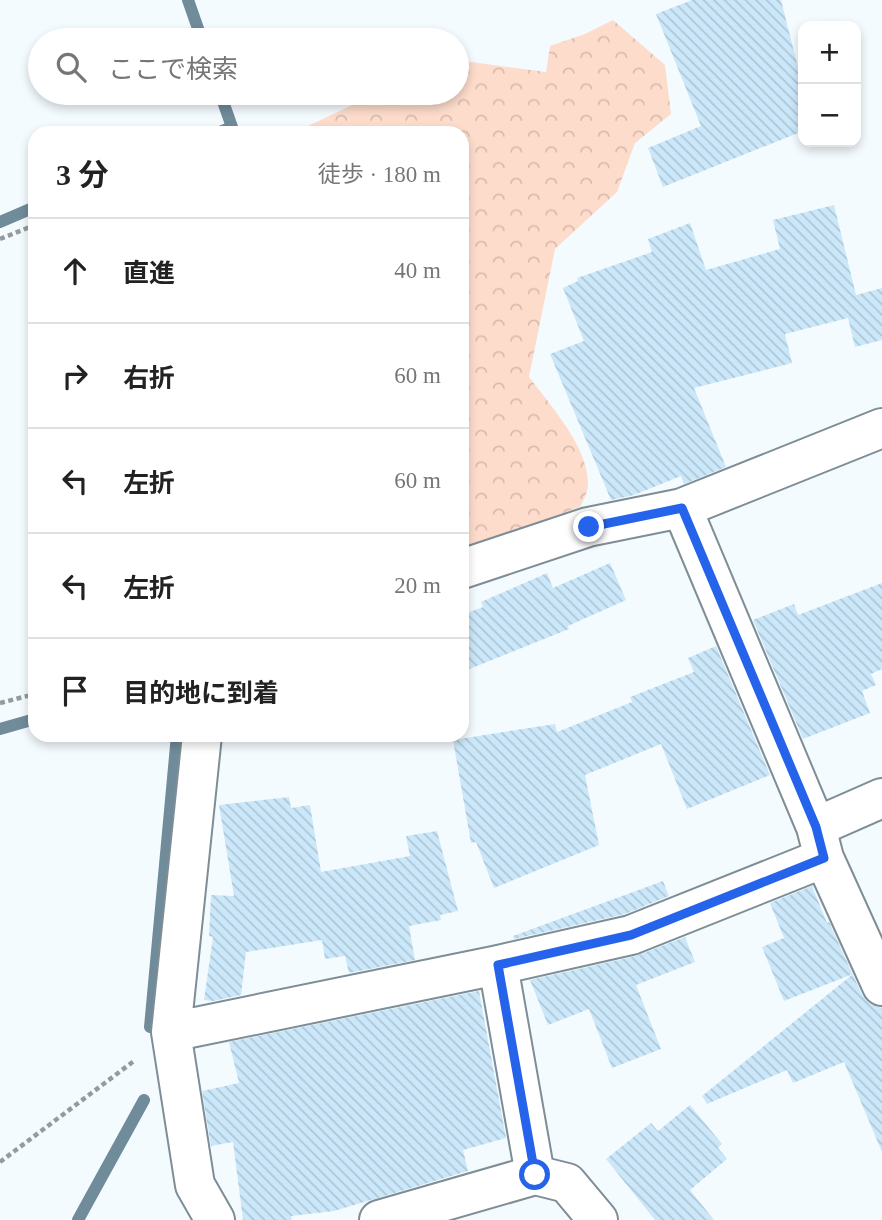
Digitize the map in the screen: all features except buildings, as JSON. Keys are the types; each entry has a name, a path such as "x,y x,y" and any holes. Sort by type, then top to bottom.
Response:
{"street":[{"path":"469,567 589,527 682,508 882,428"},
{"path":"682,508 882,986"},
{"path":"201,742 171,1032 195,1185 215,1220"},
{"path":"171,1032 631,935 820,842 882,798"},
{"path":"498,965 535,1175"},
{"path":"379,1220 535,1175 567,1183 598,1220"}],"path":[{"path":"0,239 28,228"},
{"path":"0,703 28,696"},
{"path":"0,1162 171,1032"}],"green space":[{"path":"613,20 665,65 671,114 635,143 617,192 555,249 529,377 576,442 587,471 587,490 581,506 469,551 469,126 308,126 352,105 469,105 469,62 546,72 550,46 585,34"}],"waterway":[{"path":"188,0 198,28"},
{"path":"224,105 232,126"},
{"path":"0,222 28,210"},
{"path":"0,729 28,721"},
{"path":"150,1027 176,742"},
{"path":"78,1220 144,1100"}],"route":[{"path":"535,1175 498,965 631,935 824,858 816,827 682,508 589,527"}]}
